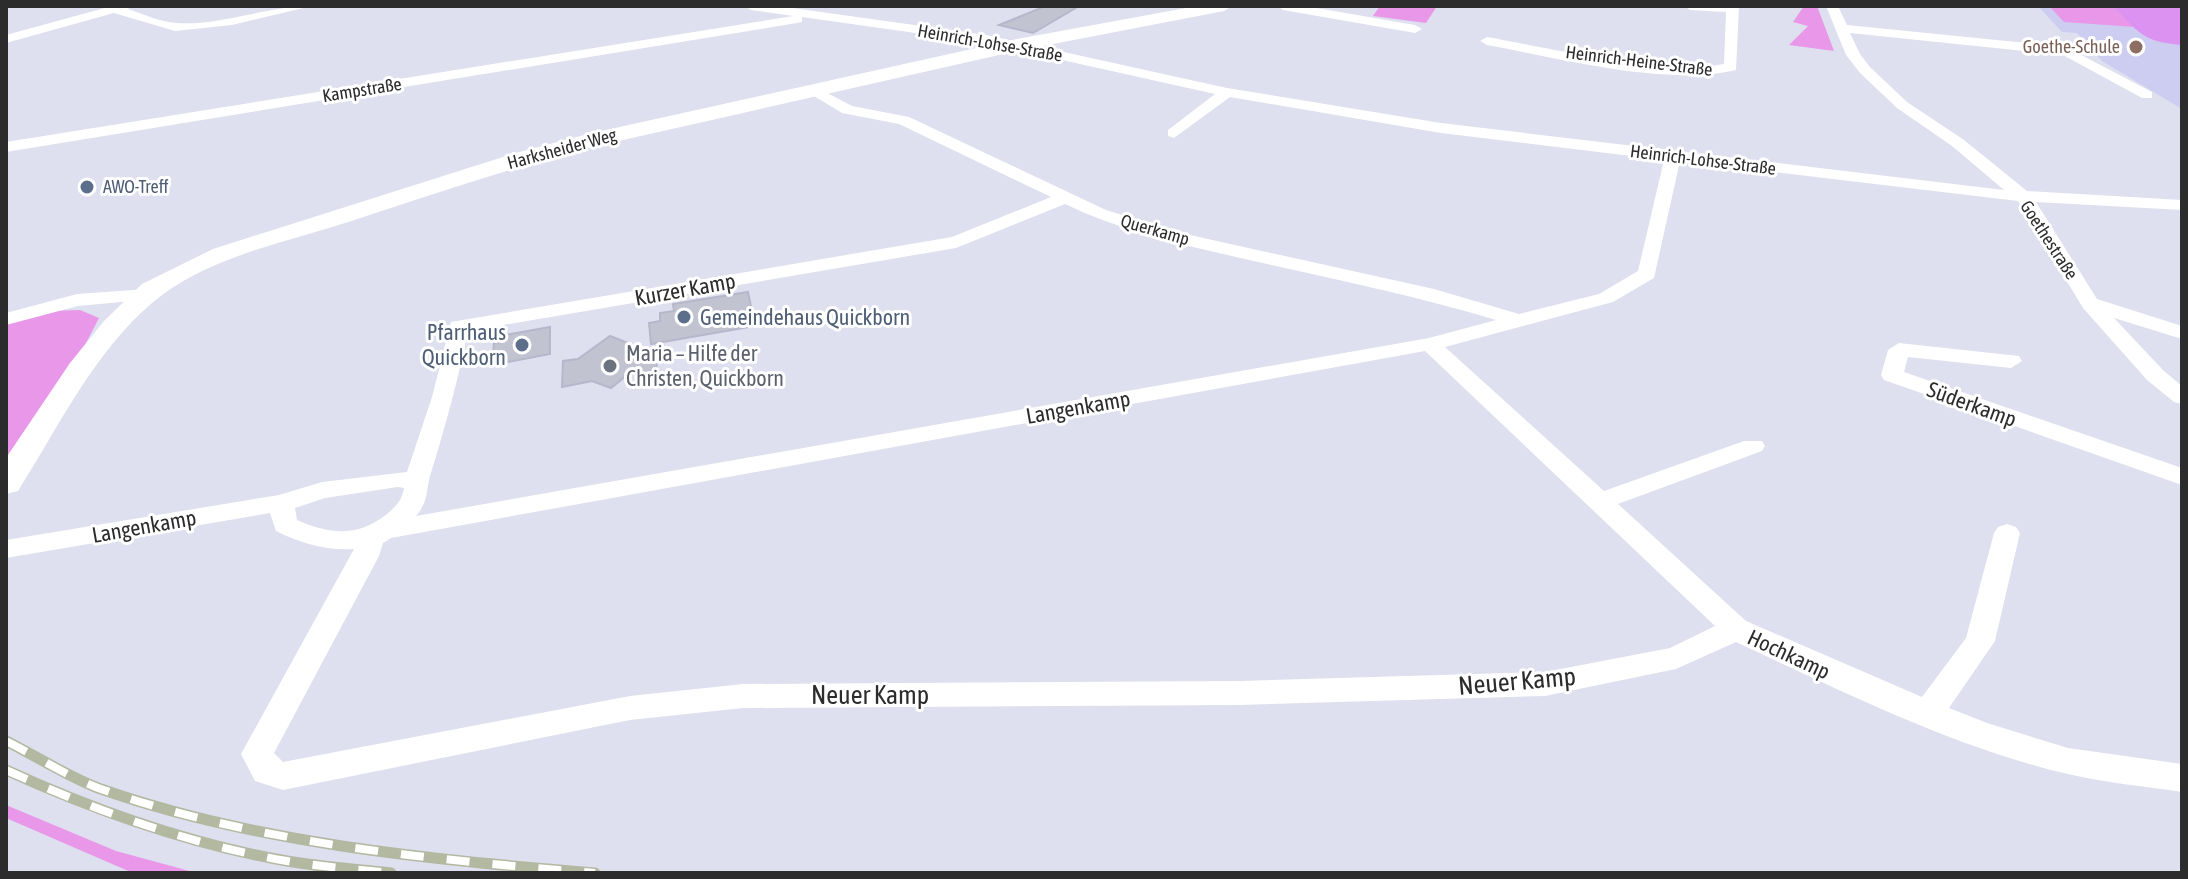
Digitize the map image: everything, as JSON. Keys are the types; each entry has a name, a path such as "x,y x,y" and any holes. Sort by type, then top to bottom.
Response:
{"main road":[{"name":"Harksheider Weg","path":"6,483 91,357 132,307 179,274 268,237 520,159 596,139 1017,45 1224,6"}],"street":[{"path":"111,6 119,7"},
{"path":"6,39 126,6"},
{"path":"119,7 119,11 175,27 209,25 306,6"},
{"name":"Heinrich-Lohse-Straße","path":"751,6 1017,45 1227,92 1441,128 2024,197 2182,205"},
{"name":"Kampstraße","path":"718,33 758,6"},
{"path":"1283,6 1415,29"},
{"path":"1690,6 1733,7"},
{"name":"Goethestraße","path":"1832,6 1853,55 1865,70 1902,105 1958,143 2024,197 2090,304 2155,375 2182,397"},
{"name":"Heinrich-Heine-Straße","path":"1487,41 1640,65 1688,71 1724,71 1731,67 1733,7"},
{"name":"Kampstraße","path":"6,147 815,16"},
{"path":"1840,28 2066,51 2147,95"},
{"name":"Querkamp","path":"814,90 837,107 903,120 1100,214 1176,238 1434,295 1516,320"},
{"path":"1174,133 1227,92"},
{"name":"Langenkamp","path":"282,503 285,525 307,535 343,540 1430,344 1606,298 1647,274 1673,157"},
{"name":"Kurzer Kamp","path":"416,482 443,397 458,326 956,242 1064,198"},
{"path":"6,319 77,300 147,295"},
{"path":"2090,304 2182,333"},
{"name":"Hochkamp","path":"1430,344 1736,629 1927,714 2068,761 2182,778"},
{"name":"Süderkamp","path":"2011,361 1899,350 1892,375 2182,477"},
{"path":"1599,502 1753,446"},
{"name":"Langenkamp","path":"6,549 282,503 354,484 398,479 416,482"},
{"path":"376,534 409,510 416,499 416,482"},
{"path":"1927,714 1980,641 2007,533"},
{"name":"Neuer Kamp","path":"376,534 257,754 267,771 283,776 630,708 743,696 1240,693 1545,684 1676,658 1736,629"}],"shaded area":[{"path":"1380,6 1437,6 1426,23 1373,16"},
{"path":"1804,6 1817,6 1834,51 1789,45 1808,26 1793,22"},
{"name":"Goethe-Schule","path":"2038,6 2182,6 2182,109 2102,61 2077,33 2062,32"},
{"path":"2049,6 2113,6 2135,27 2064,22"},
{"path":"2113,6 2182,6 2182,45 2148,38"},
{"path":"80,310 99,318 85,345 6,458 6,324 48,311"},
{"path":"6,805 116,851 197,873 133,873 6,818"}],"building":[{"path":"1046,6 1079,6 1033,33 999,25"},
{"path":"748,292 755,326 651,344 649,323 660,321 660,313 674,311 673,304"},
{"name":"Pfarrhaus Quickborn","path":"550,327 550,354 492,365 494,343 504,341 505,335"},
{"name":"Maria – Hilfe der Christen, Quickborn","path":"610,336 656,354 657,371 627,375 611,388 592,381 562,387 563,361 578,359"}],"railway":[{"path":"6,741 98,788 219,823 406,855 595,873"},
{"path":"6,770 74,799 179,836 300,863 391,873"}],"place":[{"name":"Goethe-Schule","path":"2136,47"},
{"name":"AWO-Treff","path":"87,187"},
{"name":"Gemeindehaus Quickborn","path":"684,317"},
{"name":"Pfarrhaus Quickborn","path":"522,345"},
{"name":"Maria – Hilfe der Christen, Quickborn","path":"610,366"}]}
